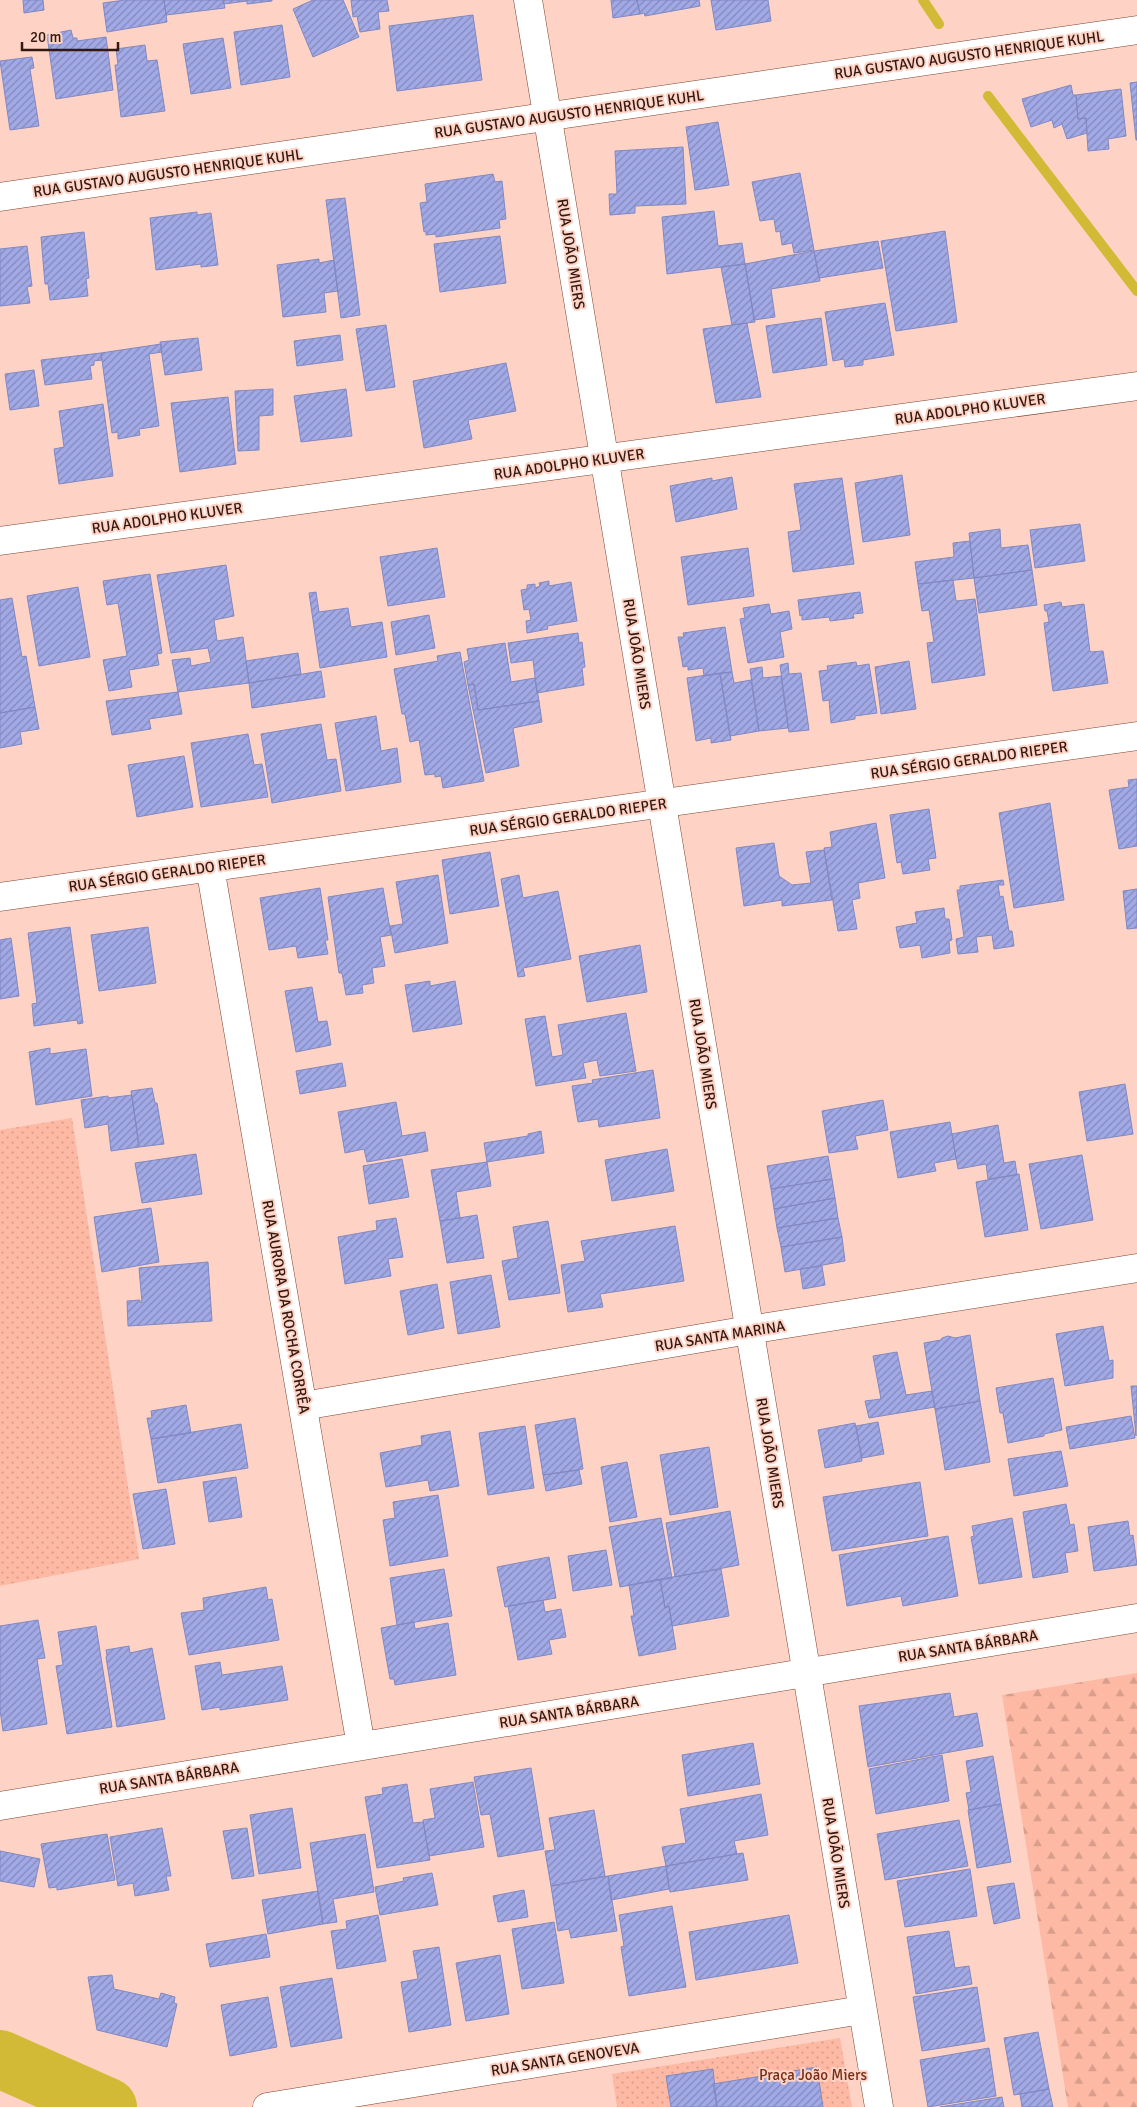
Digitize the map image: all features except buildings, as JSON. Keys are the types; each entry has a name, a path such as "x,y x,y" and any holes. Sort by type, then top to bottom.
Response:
{"street":[{"name":"RUA JOÃO MIERS","path":"528,0 879,2107"},
{"name":"RUA GUSTAVO AUGUSTO HENRIQUE KUHL","path":"0,197 1137,30"},
{"name":"RUA ADOLPHO KLUVER","path":"0,541 1137,386"},
{"name":"RUA SÉRGIO GERALDO RIEPER","path":"0,897 1137,736"},
{"name":"RUA AURORA DA ROCHA CORRÊA","path":"210,867 361,1746"},
{"name":"RUA SANTA MARINA","path":"303,1406 749,1330 1137,1268"},
{"name":"RUA SANTA BÁRBARA","path":"0,1806 1137,1618"},
{"name":"RUA SANTA GENOVEVA","path":"267,2107 862,2010"}],"green space":[{"path":"72,1118 139,1559 0,1586 0,1130"},
{"path":"1137,1673 1137,2107 1068,2107 1002,1695"},
{"name":"Praça João Miers","path":"840,2038 852,2107 617,2107 612,2074"}],"waterway":[{"path":"923,0 939,24"},
{"path":"988,96 1137,291"},
{"path":"0,2059 108,2107"}]}
